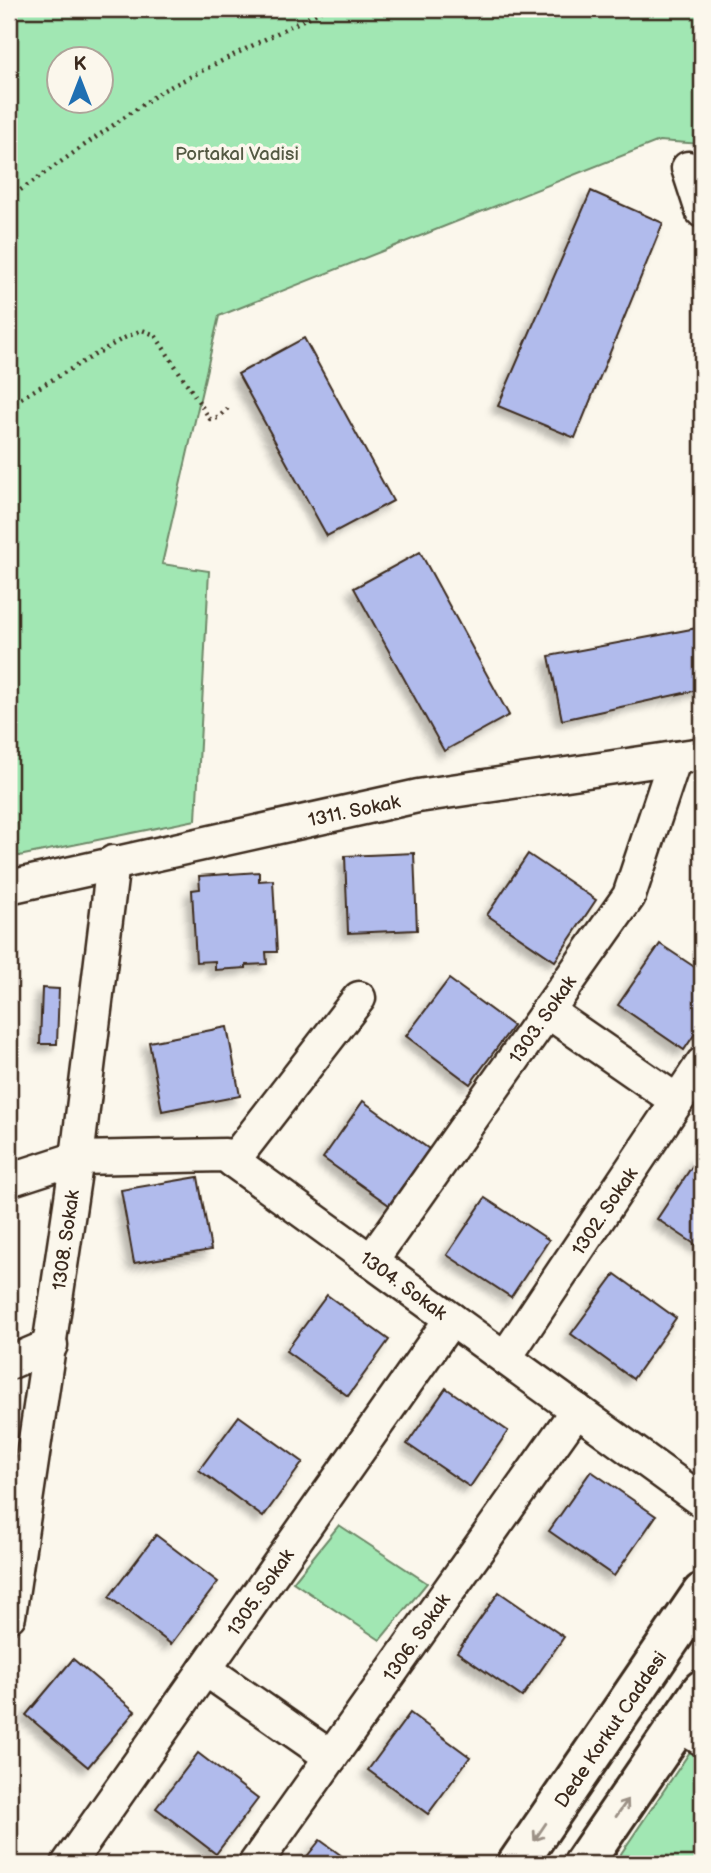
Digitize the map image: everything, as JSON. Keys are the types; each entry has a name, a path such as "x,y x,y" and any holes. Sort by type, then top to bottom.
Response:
{"main road":[{"name":"Dede Korkut Caddesi","path":"517,1864 702,1593"},
{"path":"583,1864 691,1732 702,1690"}],"street":[{"path":"688,168 702,211"},
{"name":"1311. Sokak","path":"9,887 418,796 688,756"},
{"name":"1303. Sokak","path":"372,1261 629,896 688,756"},
{"name":"1308. Sokak","path":"9,1616 77,1158 113,862"},
{"path":"233,1161 359,998"},
{"path":"547,1011 677,1101"},
{"name":"1302. Sokak","path":"505,1358 702,1064"},
{"name":"1304. Sokak","path":"9,1180 77,1158 225,1155 702,1501"},
{"name":"1305. Sokak","path":"68,1864 451,1319"},
{"path":"9,1363 51,1345"},
{"name":"1306. Sokak","path":"256,1864 577,1410"},
{"path":"205,1669 331,1757"}],"path":[{"path":"9,198 162,91 325,9"},
{"path":"9,405 142,330 155,335 210,419 218,418 230,406"}],"green space":[{"name":"Portakal Vadisi","path":"9,9 702,9 702,144 659,141 219,316 162,564 209,571 196,820 9,858"},
{"path":"339,1525 427,1583 380,1640 293,1582"},
{"path":"702,1734 702,1864 614,1864"}],"building":[{"path":"591,191 663,223 575,438 498,406"},
{"path":"304,338 393,501 327,536 238,374"},
{"path":"420,552 509,715 444,751 354,588"},
{"path":"702,627 702,689 562,720 549,656"},
{"path":"414,853 417,930 348,933 345,856"},
{"path":"528,854 596,900 555,961 487,915"},
{"path":"259,872 259,881 273,880 277,952 266,952 267,964 246,965 246,968 215,970 215,961 196,962 192,890 200,889 199,876"},
{"path":"660,944 702,972 702,1023 684,1050 618,1005"},
{"path":"449,979 513,1026 470,1084 406,1036"},
{"path":"42,988 59,989 57,1044 40,1044"},
{"path":"227,1027 240,1096 162,1111 149,1042"},
{"path":"363,1101 429,1149 389,1205 323,1158"},
{"path":"699,1156 702,1158 702,1249 657,1219"},
{"path":"198,1177 211,1250 134,1263 121,1190"},
{"path":"485,1198 549,1240 511,1297 447,1255"},
{"path":"615,1274 676,1318 633,1379 571,1334"},
{"path":"327,1295 389,1340 348,1396 286,1351"},
{"path":"446,1388 508,1431 470,1487 407,1444"},
{"path":"239,1416 303,1462 263,1517 199,1470"},
{"path":"591,1471 656,1516 614,1576 549,1531"},
{"path":"156,1535 218,1582 171,1644 109,1597"},
{"path":"499,1592 564,1637 522,1697 457,1652"},
{"path":"73,1659 135,1711 88,1767 26,1715"},
{"path":"410,1713 470,1757 428,1814 368,1770"},
{"path":"198,1753 258,1799 216,1854 156,1808"},
{"path":"320,1840 353,1864 301,1864"}]}
